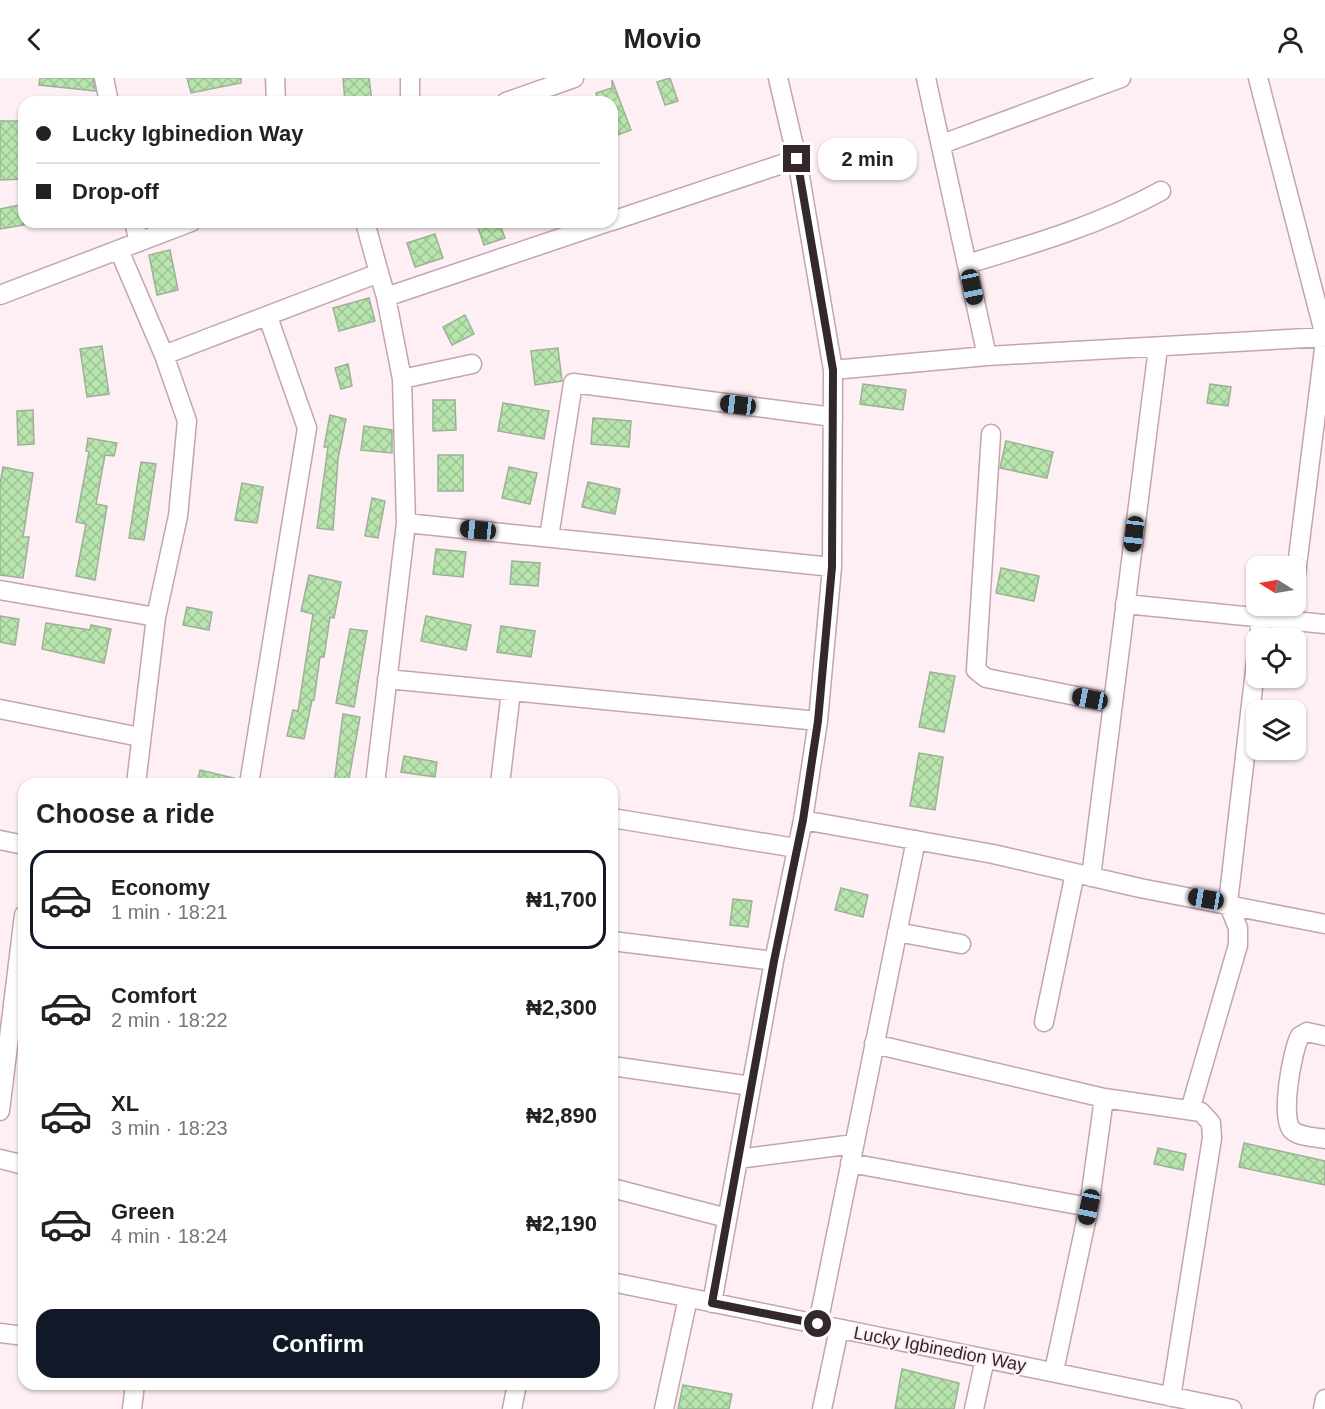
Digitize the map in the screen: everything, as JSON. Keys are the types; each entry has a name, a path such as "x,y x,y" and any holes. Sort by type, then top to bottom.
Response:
{"street":[{"path":"104,78 108,96"},
{"path":"275,78 276,96"},
{"path":"410,78 410,96"},
{"path":"523,96 574,78"},
{"path":"712,1303 774,961 803,820 818,721 832,567 833,370 797,159 778,78"},
{"path":"926,78 987,356"},
{"path":"942,144 1121,78"},
{"path":"1258,78 1325,338 1298,556"},
{"path":"618,218 797,159"},
{"path":"967,264 1092,224 1121,213 1161,191"},
{"path":"136,228 139,242"},
{"path":"0,295 175,228"},
{"path":"367,228 386,297 402,379 406,523 376,778"},
{"path":"386,297 589,228"},
{"path":"119,250 164,355 187,421 178,516 156,617 137,778"},
{"path":"164,355 379,273"},
{"path":"250,778 307,428 268,317"},
{"path":"833,370 987,356 1325,338"},
{"path":"1044,1022 1083,875 1111,703 1158,348"},
{"path":"402,379 472,364"},
{"path":"549,537 573,384 833,417"},
{"path":"990,434 976,670 986,678 1111,703"},
{"path":"406,523 832,567"},
{"path":"0,590 156,617"},
{"path":"1125,604 1261,618 1273,616"},
{"path":"1300,616 1325,624"},
{"path":"1260,628 1261,618"},
{"path":"387,679 818,721"},
{"path":"1190,1110 1238,945 1238,927 1227,903 1253,688"},
{"path":"501,778 511,691"},
{"path":"0,709 140,737"},
{"path":"618,819 796,848"},
{"path":"803,820 993,854 1083,875 1325,924"},
{"path":"0,840 18,844"},
{"path":"818,1324 916,840"},
{"path":"897,932 961,944"},
{"path":"618,941 774,961"},
{"path":"0,1111 18,988"},
{"path":"1325,1036 1307,1032 1299,1036 1286,1104 1287,1124 1293,1131 1325,1139"},
{"path":"874,1044 1104,1098 1201,1112 1211,1123 1212,1138 1162,1400"},
{"path":"618,1067 751,1086"},
{"path":"1054,1371 1089,1207 1104,1098"},
{"path":"738,1159 854,1144"},
{"path":"0,1159 18,1164"},
{"path":"850,1163 1089,1207"},
{"path":"618,1190 728,1218"},
{"name":"Lucky Igbinedion Way","path":"618,1283 1054,1371 1162,1400 1232,1409"},
{"path":"664,1409 688,1298"},
{"path":"822,1409 839,1329"},
{"path":"0,1333 18,1335"},
{"path":"974,1409 986,1359"},
{"path":"132,1409 134,1390"},
{"path":"512,1409 516,1390"},
{"path":"1323,1409 1325,1399"}],"building":[{"path":"40,78 93,78 95,91 39,85"},
{"path":"187,78 241,78 241,83 191,93"},
{"path":"343,78 369,78 371,96 344,96"},
{"path":"670,78 678,101 665,105 657,82"},
{"path":"612,80 631,130 618,135 618,96 597,96 596,93 612,88"},
{"path":"0,121 18,121 18,179 0,180"},
{"path":"18,205 18,226 0,229 0,209"},
{"path":"478,228 501,228 505,238 484,245"},
{"path":"435,234 443,258 415,267 407,243"},
{"path":"170,250 178,290 157,295 149,255"},
{"path":"369,298 375,321 339,331 333,308"},
{"path":"465,315 474,334 452,345 443,327"},
{"path":"102,346 109,394 87,397 80,349"},
{"path":"558,348 562,381 535,385 531,351"},
{"path":"348,364 352,386 341,389 335,368"},
{"path":"863,384 906,390 903,410 860,404"},
{"path":"1210,384 1231,387 1228,406 1207,403"},
{"path":"433,400 455,400 456,430 433,431"},
{"path":"503,403 549,411 544,439 498,431"},
{"path":"33,410 34,444 18,445 17,411"},
{"path":"330,415 346,419 338,459 333,530 317,528 328,447 324,447"},
{"path":"593,418 631,421 629,447 591,444"},
{"path":"364,426 392,430 392,453 361,450"},
{"path":"88,438 117,443 114,456 105,455 96,504 107,506 95,580 76,576 86,524 76,522 89,452 86,451"},
{"path":"1006,441 1053,452 1047,478 1000,468"},
{"path":"438,455 463,455 463,491 438,491"},
{"path":"141,462 156,464 144,540 129,538"},
{"path":"3,467 33,473 23,537 29,537 23,578 0,575 0,484"},
{"path":"509,467 537,473 530,504 502,498"},
{"path":"588,482 620,489 615,514 582,507"},
{"path":"242,483 263,487 257,523 235,520"},
{"path":"372,498 385,501 378,538 365,536"},
{"path":"436,549 466,552 463,577 433,574"},
{"path":"512,561 540,563 538,586 510,584"},
{"path":"1001,568 1039,576 1034,601 996,593"},
{"path":"309,575 341,582 334,618 330,617 324,657 320,657 314,700 312,700 304,739 287,736 293,710 298,711 313,614 301,611"},
{"path":"187,607 212,612 209,630 183,625"},
{"path":"0,616 19,619 15,645 0,642"},
{"path":"426,616 471,625 466,650 421,641"},
{"path":"46,623 90,630 91,625 111,629 104,663 42,649"},
{"path":"501,626 535,631 531,657 497,652"},
{"path":"350,629 367,631 354,707 336,703"},
{"path":"930,672 955,676 944,732 919,727"},
{"path":"343,714 360,717 349,778 335,778"},
{"path":"919,753 943,757 935,810 910,806"},
{"path":"404,756 437,762 435,777 401,772"},
{"path":"200,770 234,778 198,778"},
{"path":"841,888 868,895 863,917 835,910"},
{"path":"733,899 752,901 748,927 730,925"},
{"path":"1244,1143 1325,1161 1325,1185 1239,1167"},
{"path":"1158,1148 1186,1154 1183,1170 1154,1164"},
{"path":"902,1369 959,1383 954,1409 895,1409"},
{"path":"683,1385 732,1394 729,1409 678,1409"}],"route":[{"path":"797,159 833,370 832,567 818,721 803,820 774,961 712,1303 818,1324"}]}
